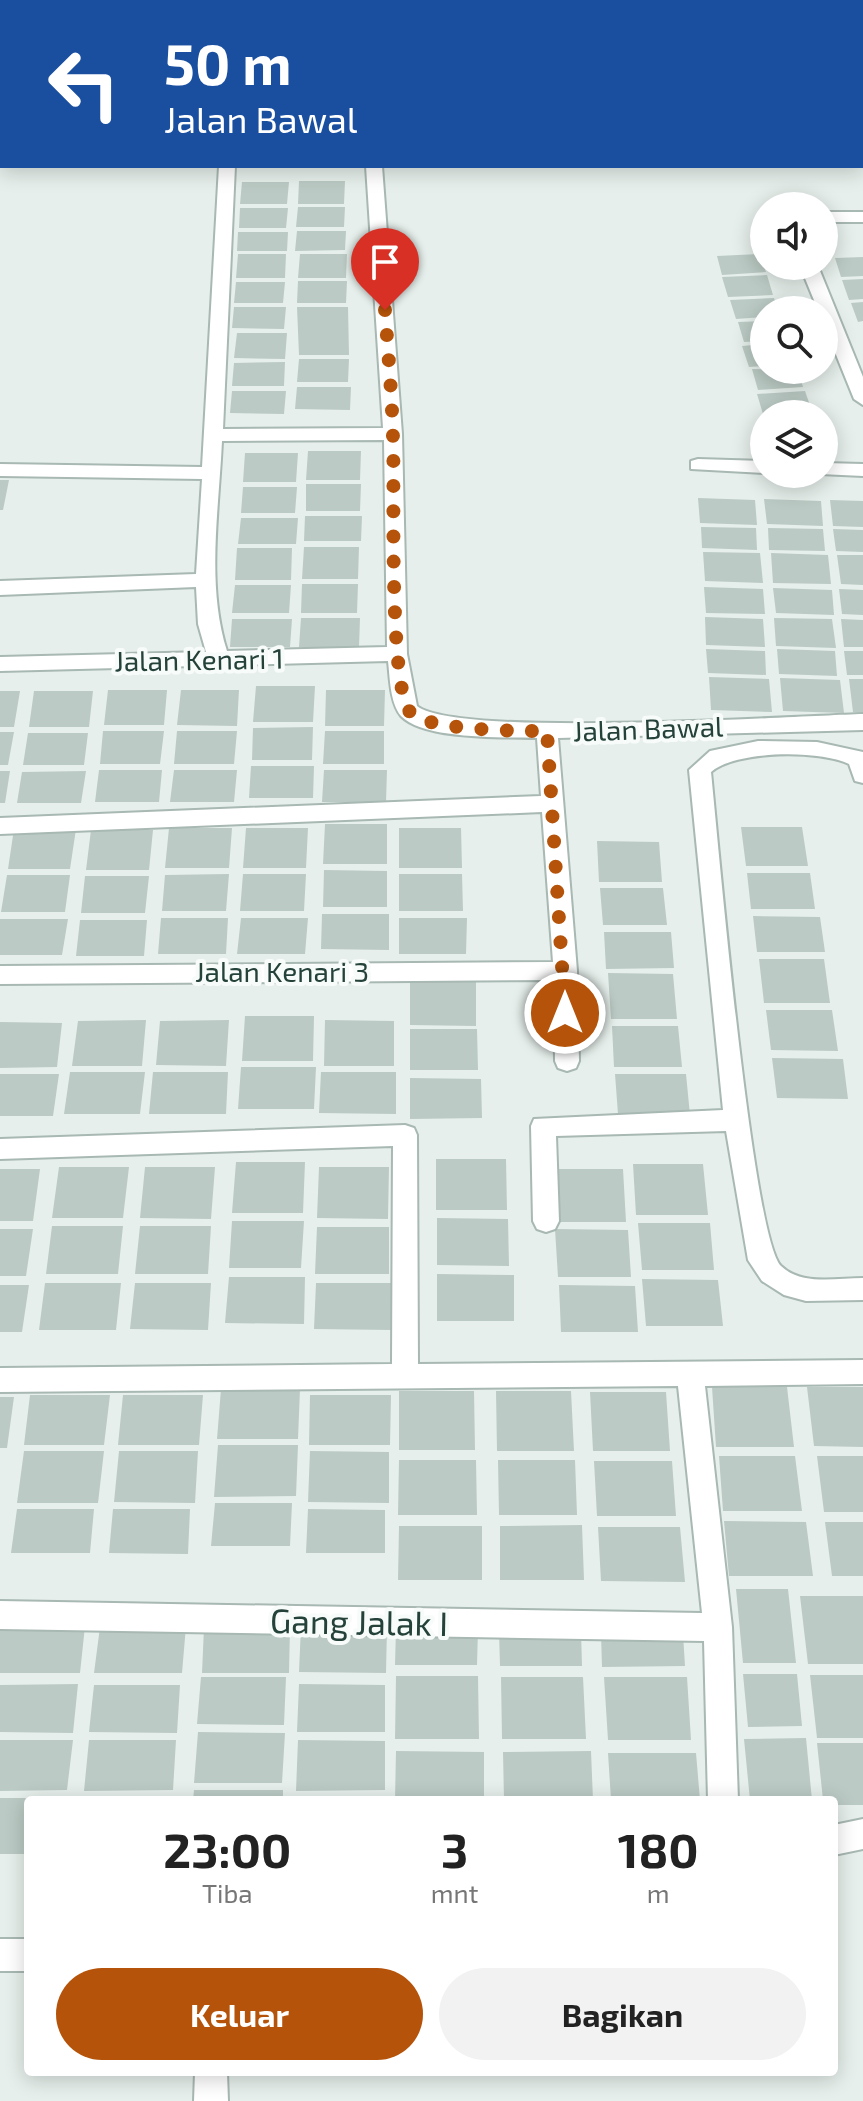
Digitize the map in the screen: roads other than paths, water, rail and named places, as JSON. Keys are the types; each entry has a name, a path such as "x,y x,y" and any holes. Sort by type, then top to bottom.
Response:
{"street":[{"path":"219,660 208,624 206,580 216,435 227,168"},
{"name":"Jalan Bawal","path":"374,168 393,434 397,654 408,710 418,718 466,728 547,731 863,722"},
{"path":"838,217 863,217"},
{"path":"815,280 863,399"},
{"path":"216,435 393,434"},
{"path":"698,465 750,467"},
{"path":"838,469 863,470"},
{"path":"0,470 212,473"},
{"path":"0,588 206,580"},
{"name":"Jalan Kenari 1","path":"0,664 397,654"},
{"path":"547,731 565,971 567,1061"},
{"path":"863,775 859,759 840,750 734,751 711,759 700,770 736,1120 761,1260 772,1278 791,1289 863,1289"},
{"path":"0,826 553,804"},
{"name":"Jalan Kenari 3","path":"0,975 565,971"},
{"path":"546,1221 543,1126 736,1120"},
{"path":"0,1149 405,1135 405,1374"},
{"path":"690,1372 718,1627 723,1796"},
{"path":"0,1380 863,1372"},
{"name":"Gang Jalak I","path":"0,1615 718,1627"},
{"path":"838,1839 863,1834"},
{"path":"0,1955 24,1955"},
{"path":"211,2076 211,2101"}]}
